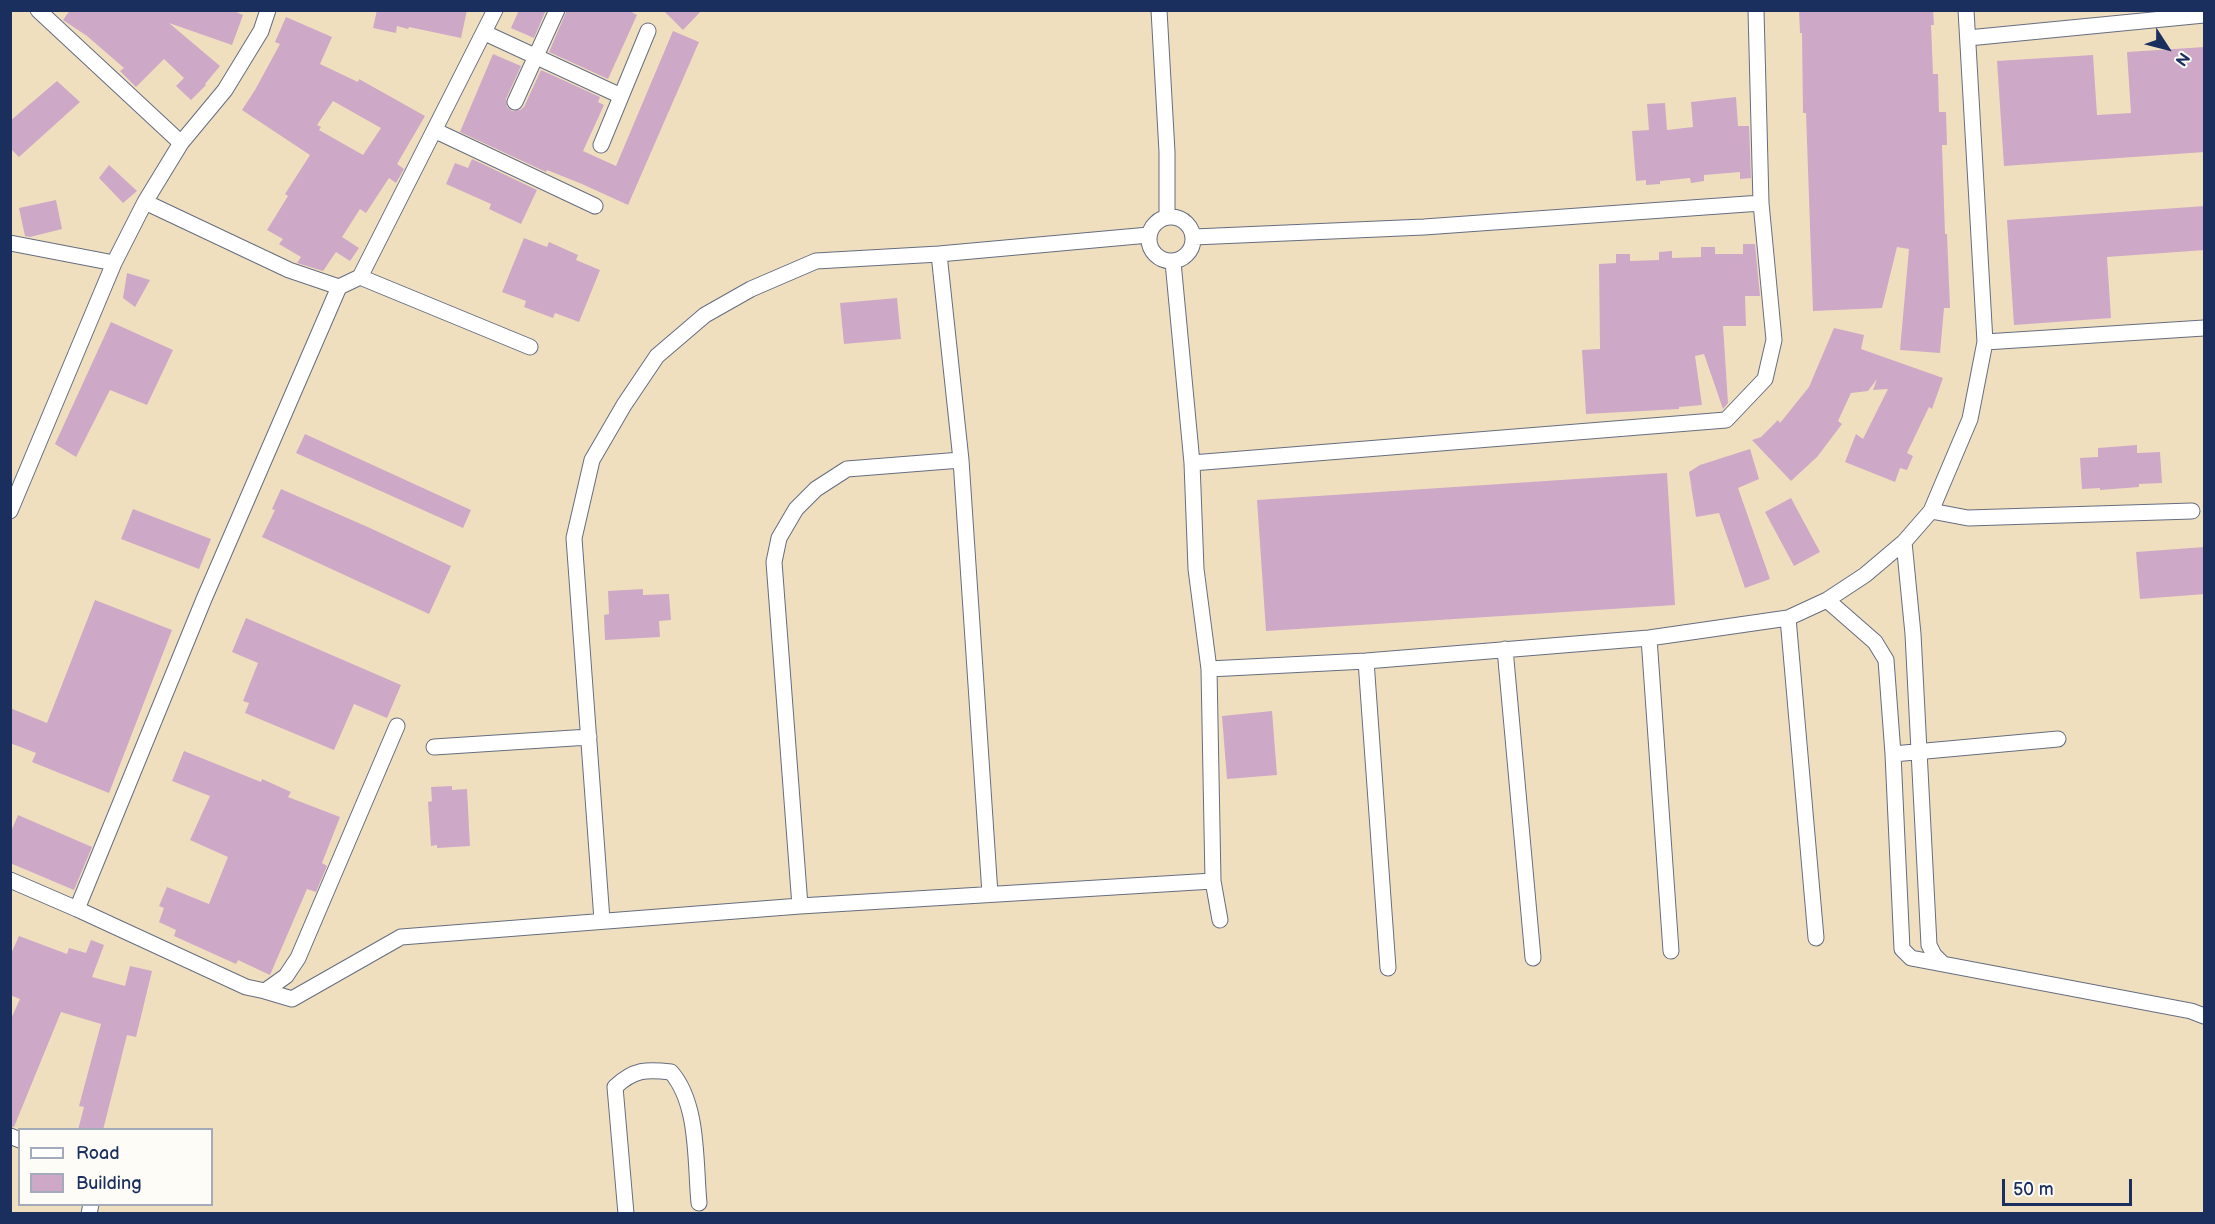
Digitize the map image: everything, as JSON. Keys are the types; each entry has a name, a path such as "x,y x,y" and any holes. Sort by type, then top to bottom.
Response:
{"street":[{"path":"38,10 181,143"},
{"path":"11,507 114,263 145,202 181,143 225,90 261,31 268,10"},
{"path":"77,909 204,599 339,287 360,277 495,10"},
{"path":"515,102 557,10"},
{"path":"1159,10 1167,152 1167,217"},
{"path":"1192,463 1726,420 1765,379 1774,340 1761,204 1756,10"},
{"path":"1209,669 1366,661 1649,638 1788,618 1827,600 1865,575 1904,542 1931,511 1970,419 1985,342 1966,10"},
{"path":"1968,38 2205,15"},
{"path":"601,145 648,31"},
{"path":"485,33 621,96"},
{"path":"435,131 595,206"},
{"path":"145,202 290,270 339,287"},
{"path":"1194,237 1424,227 1761,204"},
{"path":"1167,217 1176,217 1185,221 1194,237 1189,253 1173,262 1158,257 1149,243 1149,235 1153,227 1159,220 1167,217"},
{"path":"602,920 574,538 592,460 624,405 657,356 705,315 751,289 816,261 939,254 1149,235"},
{"path":"10,243 114,263"},
{"path":"939,254 962,460 990,894"},
{"path":"1173,262 1192,463 1196,569 1209,669 1213,881 1220,920"},
{"path":"360,277 530,347"},
{"path":"1985,342 2205,328"},
{"path":"800,906 774,562 779,538 796,509 816,489 847,469 962,460"},
{"path":"1931,511 1968,518 2192,511"},
{"path":"1904,542 1913,634 1929,945 1934,955 1942,963"},
{"path":"1827,600 1875,642 1886,660 1902,949 1911,958 2191,1011 2205,1016"},
{"path":"1788,618 1816,938"},
{"path":"1649,638 1671,951"},
{"path":"1505,649 1533,958"},
{"path":"1366,661 1388,968"},
{"path":"266,991 286,976 298,958 398,726"},
{"path":"434,747 589,737"},
{"path":"1893,754 2058,739"},
{"path":"1900,882 1926,879"},
{"path":"10,880 246,987 292,999 401,937 800,906 1213,881"},
{"path":"627,1214 615,1087 627,1075 650,1070 671,1072 682,1085 691,1120 699,1203"}],"building":[{"path":"70,10 232,10 243,15 232,45 169,23 220,66 191,100 176,86 184,78 164,59 136,87 120,71 124,68 87,36 63,20"},
{"path":"377,10 467,10 461,38 409,27 408,29 397,26 396,33 373,28"},
{"path":"519,10 546,10 534,38 511,28"},
{"path":"567,10 628,10 637,15 608,79 549,52"},
{"path":"663,10 702,10 683,30"},
{"path":"1799,10 1933,10 1934,25 1931,25 1933,74 1938,74 1939,112 1946,112 1947,145 1942,145 1950,308 1944,308 1940,353 1900,350 1909,249 1897,247 1882,308 1813,311 1806,113 1803,113 1802,33 1800,33"},
{"path":"286,17 332,37 320,64 358,82 359,79 425,116 397,164 404,169 396,183 389,178 366,213 360,209 342,237 359,248 350,261 336,252 323,271 297,263 301,257 279,244 283,239 267,230 288,196 285,194 310,155 242,110 280,44 275,42","holes":["333,101 381,128 363,155 319,130 321,127 317,125"]},
{"path":"673,31 699,42 628,205 582,184 547,170 546,172 460,132 493,54 521,66 506,99 507,107 512,111 524,107 541,70 600,97 598,102 604,105 583,151 616,166"},
{"path":"2205,47 2205,152 2004,166 1997,61 2093,55 2097,115 2131,113 2127,52"},
{"path":"57,81 80,102 19,157 10,148 10,121"},
{"path":"1736,97 1738,126 1749,126 1751,178 1740,179 1740,172 1704,175 1704,181 1691,183 1690,178 1646,185 1646,180 1636,181 1632,131 1649,130 1647,104 1665,103 1667,130 1693,127 1691,102"},
{"path":"472,159 537,190 521,224 489,209 491,204 446,184 455,163 468,168"},
{"path":"109,165 137,191 123,203 99,178"},
{"path":"56,200 62,229 30,237 25,236 19,208"},
{"path":"2205,206 2205,250 2107,257 2111,318 2014,325 2007,220"},
{"path":"524,238 547,247 549,242 578,255 576,260 600,270 579,322 555,313 553,318 524,307 526,301 502,292"},
{"path":"1743,244 1755,244 1760,296 1745,296 1746,326 1723,326 1728,403 1723,409 1704,354 1695,356 1702,405 1679,407 1679,409 1586,414 1582,350 1600,349 1599,264 1616,263 1616,254 1630,254 1630,261 1659,260 1659,252 1672,251 1672,258 1701,257 1701,247 1715,247 1715,254 1743,254"},
{"path":"127,273 150,280 135,307 123,298"},
{"path":"897,298 901,339 844,344 840,303"},
{"path":"111,322 173,350 147,405 110,390 76,457 55,444"},
{"path":"1834,328 1864,335 1861,349 1943,378 1932,409 1929,407 1907,453 1913,456 1907,470 1900,468 1895,482 1845,462 1856,434 1863,439 1888,389 1873,390 1877,379 1868,391 1851,393 1838,421 1842,424 1817,457 1791,481 1752,440 1761,437 1778,420 1780,423 1809,387"},
{"path":"305,434 471,510 463,528 296,453"},
{"path":"2137,445 2137,453 2160,452 2162,483 2100,490 2100,488 2082,489 2080,458 2098,457 2098,448"},
{"path":"1750,449 1759,479 1738,488 1770,579 1745,588 1719,513 1696,517 1689,472 1700,465"},
{"path":"1667,473 1675,605 1266,631 1257,500"},
{"path":"281,489 451,566 429,614 262,537 275,510 272,509"},
{"path":"1791,498 1820,552 1794,566 1765,512"},
{"path":"133,509 211,539 199,569 121,539"},
{"path":"2205,547 2205,594 2140,599 2136,552"},
{"path":"643,589 643,595 669,594 671,620 659,621 660,637 605,640 604,615 609,614 608,591"},
{"path":"95,600 172,630 109,793 32,762 36,753 10,743 10,708 47,723"},
{"path":"246,618 401,685 387,718 354,704 334,750 245,713 249,703 243,701 258,663 232,652"},
{"path":"1272,711 1277,775 1227,779 1222,716"},
{"path":"184,751 261,782 262,779 291,792 288,797 340,817 322,863 327,866 316,892 307,889 270,975 238,960 236,964 174,936 176,930 159,922 164,908 159,906 167,887 209,904 228,857 190,840 210,796 172,781"},
{"path":"452,786 452,790 467,789 470,846 437,848 437,845 431,846 428,802 432,801 431,787"},
{"path":"18,815 92,847 74,890 10,863 10,834"},
{"path":"19,936 67,954 69,948 86,953 91,940 104,945 92,977 125,986 130,966 152,971 136,1037 127,1035 104,1128 79,1128 84,1107 79,1106 101,1024 61,1012 14,1127 10,1126 10,1021 20,999 10,995 10,956"}]}
